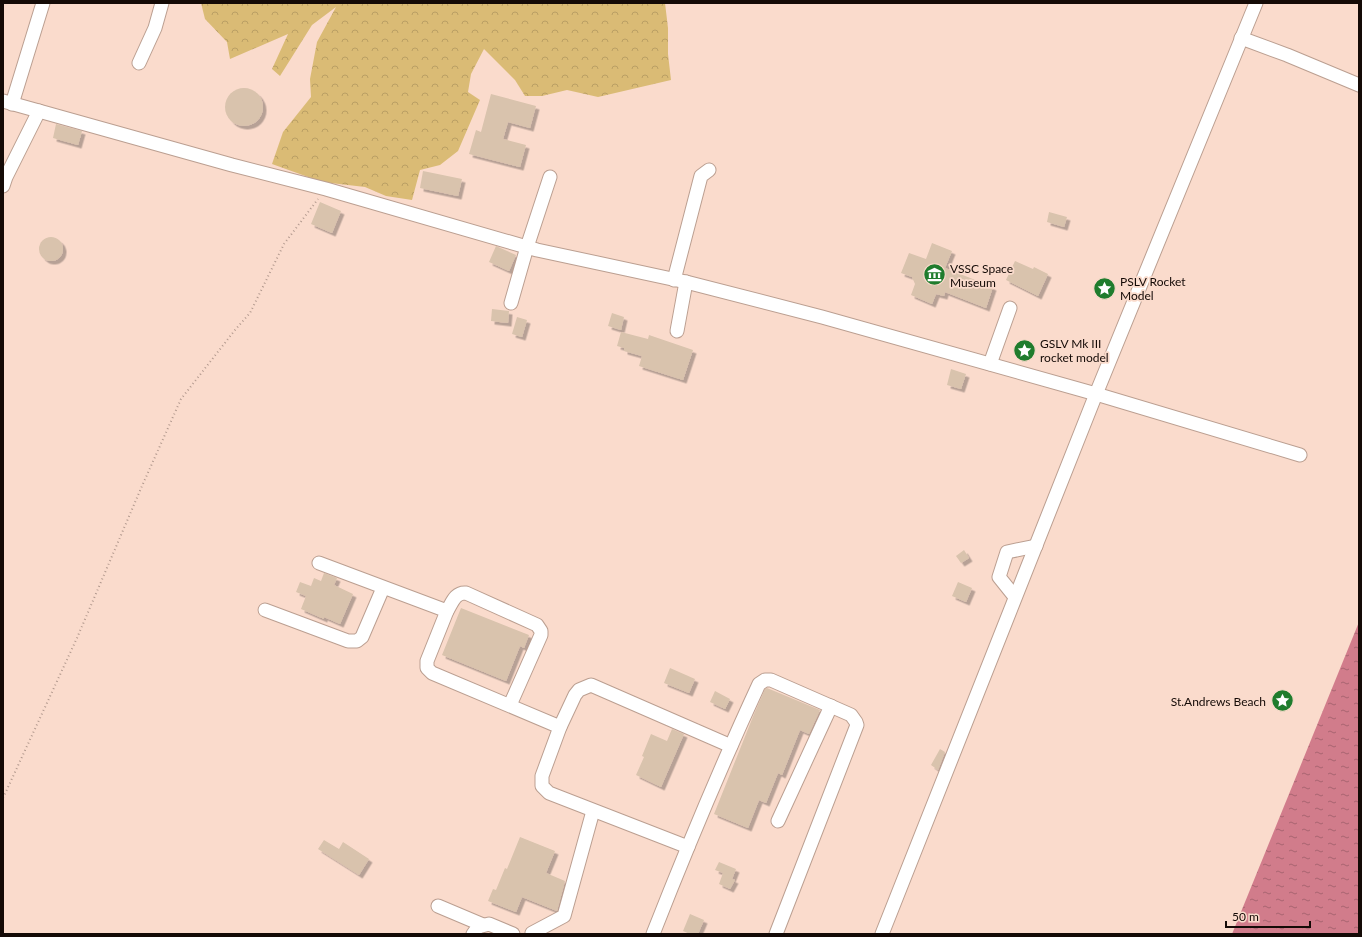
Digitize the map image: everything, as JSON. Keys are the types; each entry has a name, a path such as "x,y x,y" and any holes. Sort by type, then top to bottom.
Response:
{"street":[{"path":"43,3 8,103 224,163 326,189 527,247 680,281 822,317 1096,394 1300,455"},
{"path":"139,63 155,28 162,3"},
{"path":"882,934 1096,394 1256,3"},
{"path":"1241,38 1287,55 1359,85"},
{"path":"3,186 38,111"},
{"path":"677,331 680,281 701,176 709,170"},
{"path":"511,303 527,247 550,177"},
{"path":"990,364 1010,308"},
{"path":"1015,597 999,576 1007,552 1036,546"},
{"path":"319,563 447,611"},
{"path":"265,610 348,642 357,642 362,637 383,588"},
{"path":"510,706 541,635 540,628 462,592 455,596 447,611 427,661 428,671 510,706 560,727"},
{"path":"653,934 688,847 759,684 765,680 771,680 851,715 856,722 856,729 776,934"},
{"path":"688,847 549,793 542,786 542,776 560,727 575,695 580,690 591,685 731,746"},
{"path":"778,821 831,706"},
{"path":"532,933 564,916 593,810"},
{"path":"438,906 483,925"},
{"path":"473,934 478,927 489,924 513,934"}],"path":[{"path":"3,798 77,638 181,399 250,313 284,244 326,189"}],"green space":[{"path":"201,3 665,3 671,80 598,97 567,90 542,96 525,96 515,80 484,49 471,74 468,92 480,100 458,151 440,165 420,170 412,200 386,196 365,187 322,182 272,164 283,132 311,97 310,79 317,42 336,7 312,25 280,76 272,69 288,34 230,59 227,42 205,19"}],"water":[{"path":"1359,622 1359,934 1232,934"}],"building":[{"path":"244,88 257,94 263,107 257,120 244,126 231,120 225,107 231,94"},
{"path":"491,94 536,106 530,128 508,122 503,139 526,145 520,167 469,154 476,130 481,132"},
{"path":"56,124 82,131 78,145 53,138"},
{"path":"423,171 462,179 458,196 420,188"},
{"path":"320,202 341,211 332,233 311,224"},
{"path":"1049,212 1067,217 1064,227 1047,222"},
{"path":"51,237 60,240 63,249 60,258 51,261 42,258 39,249 42,240"},
{"name":"VSSC Space Museum","path":"932,243 952,251 945,268 993,287 986,308 945,292 944,296 936,294 932,304 911,295 915,284 912,277 901,273 909,253 926,259"},
{"path":"496,246 516,255 509,271 489,262"},
{"path":"1015,261 1033,269 1034,267 1048,274 1038,296 1006,280"},
{"path":"492,309 509,311 508,323 491,321"},
{"path":"612,313 624,317 621,330 608,326"},
{"path":"517,317 527,320 522,337 512,334"},
{"path":"621,332 648,339 649,335 693,350 683,380 639,366 642,356 624,351 624,348 617,346"},
{"path":"951,369 966,374 961,389 947,385"},
{"path":"964,550 969,558 961,563 956,556"},
{"path":"324,573 337,578 334,585 353,594 340,624 301,609 306,596 296,592 300,582 311,586 314,578 321,581"},
{"path":"958,582 972,588 966,602 952,596"},
{"path":"461,608 529,635 524,648 520,646 506,681 442,655"},
{"path":"670,668 695,679 689,693 664,683"},
{"path":"767,688 820,710 809,734 800,730 782,775 778,773 766,803 759,800 748,828 714,814 754,714 765,689"},
{"path":"715,691 730,699 725,709 710,702"},
{"path":"672,729 684,734 661,787 636,775 644,757 642,756 651,734 667,741"},
{"path":"940,749 945,752 938,770 931,765"},
{"path":"520,837 555,851 546,873 565,881 557,911 522,897 516,912 488,901 493,889 496,890 505,868 507,869"},
{"path":"324,840 339,849 343,842 369,859 359,875 318,849"},
{"path":"719,862 736,869 732,879 735,880 730,889 719,884 723,873 715,870"},
{"path":"690,914 704,920 698,934 690,934 683,931"}],"place":[{"name":"VSSC Space Museum","path":"934,275"},
{"name":"PSLV Rocket Model","path":"1104,288"},
{"name":"GSLV Mk III rocket model","path":"1025,350"},
{"name":"St.Andrews Beach","path":"1282,701"}]}
